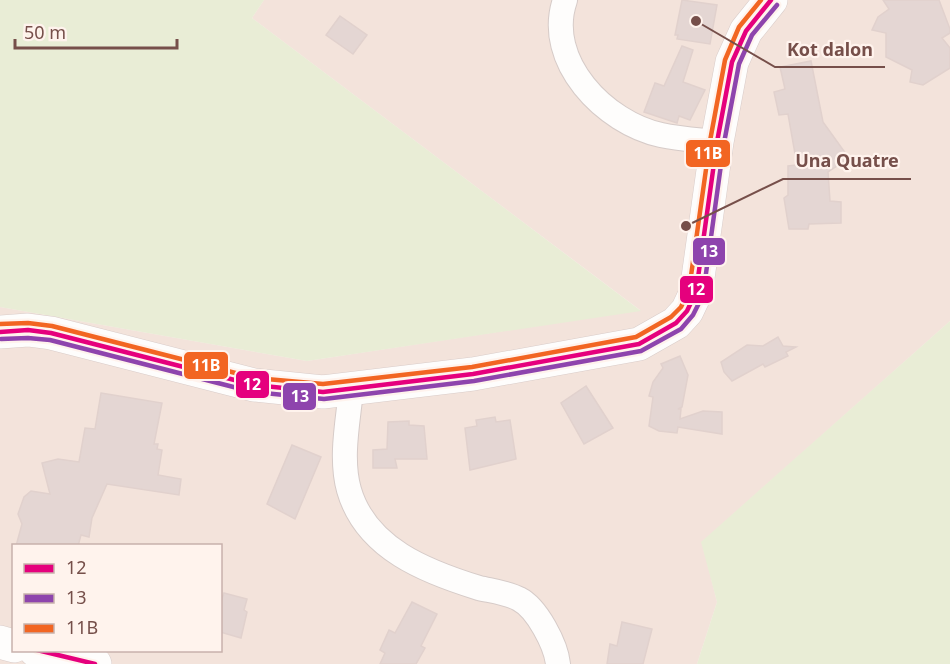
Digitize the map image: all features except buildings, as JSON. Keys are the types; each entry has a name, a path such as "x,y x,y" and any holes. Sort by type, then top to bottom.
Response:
{"main road":[{"path":"0,332 28,330 51,333 254,385 293,391 351,390 473,374 639,344 676,323 687,311 700,278 717,142 732,62 746,31 771,0"},
{"path":"40,652 95,664"}],"street":[{"path":"565,0 560,30 567,59 591,96 619,116 660,135 717,142"},
{"path":"351,390 345,453 350,491 366,522 391,549 428,571 520,599 547,630 558,664"}],"shaded area":[{"path":"264,0 950,0 950,321 702,542 717,602 697,664 0,664 0,307 307,361 640,310 252,18"}],"green space":[{"path":"0,0 264,0 252,18 641,311 307,361 0,307"},
{"path":"950,321 950,664 697,664 717,602 701,542"}],"transit line":[{"name":"11B","path":"0,324 28,323 52,326 255,378 323,384 472,367 636,337 671,317 681,307 689,290 710,141 725,60 739,27 761,0"},
{"name":"12","path":"0,332 28,330 51,333 254,385 323,392 473,374 639,344 676,323 687,311 696,292 717,142 732,62 746,31 771,0"},
{"name":"13","path":"1,339 50,340 253,392 324,399 474,381 641,351 681,329 693,315 703,295 724,143 739,64 752,35 777,5"},
{"name":"12","path":"45,652 95,664"}],"place":[{"name":"Kot dalon","path":"696,21"},
{"name":"Una Quatre","path":"686,226"}]}
